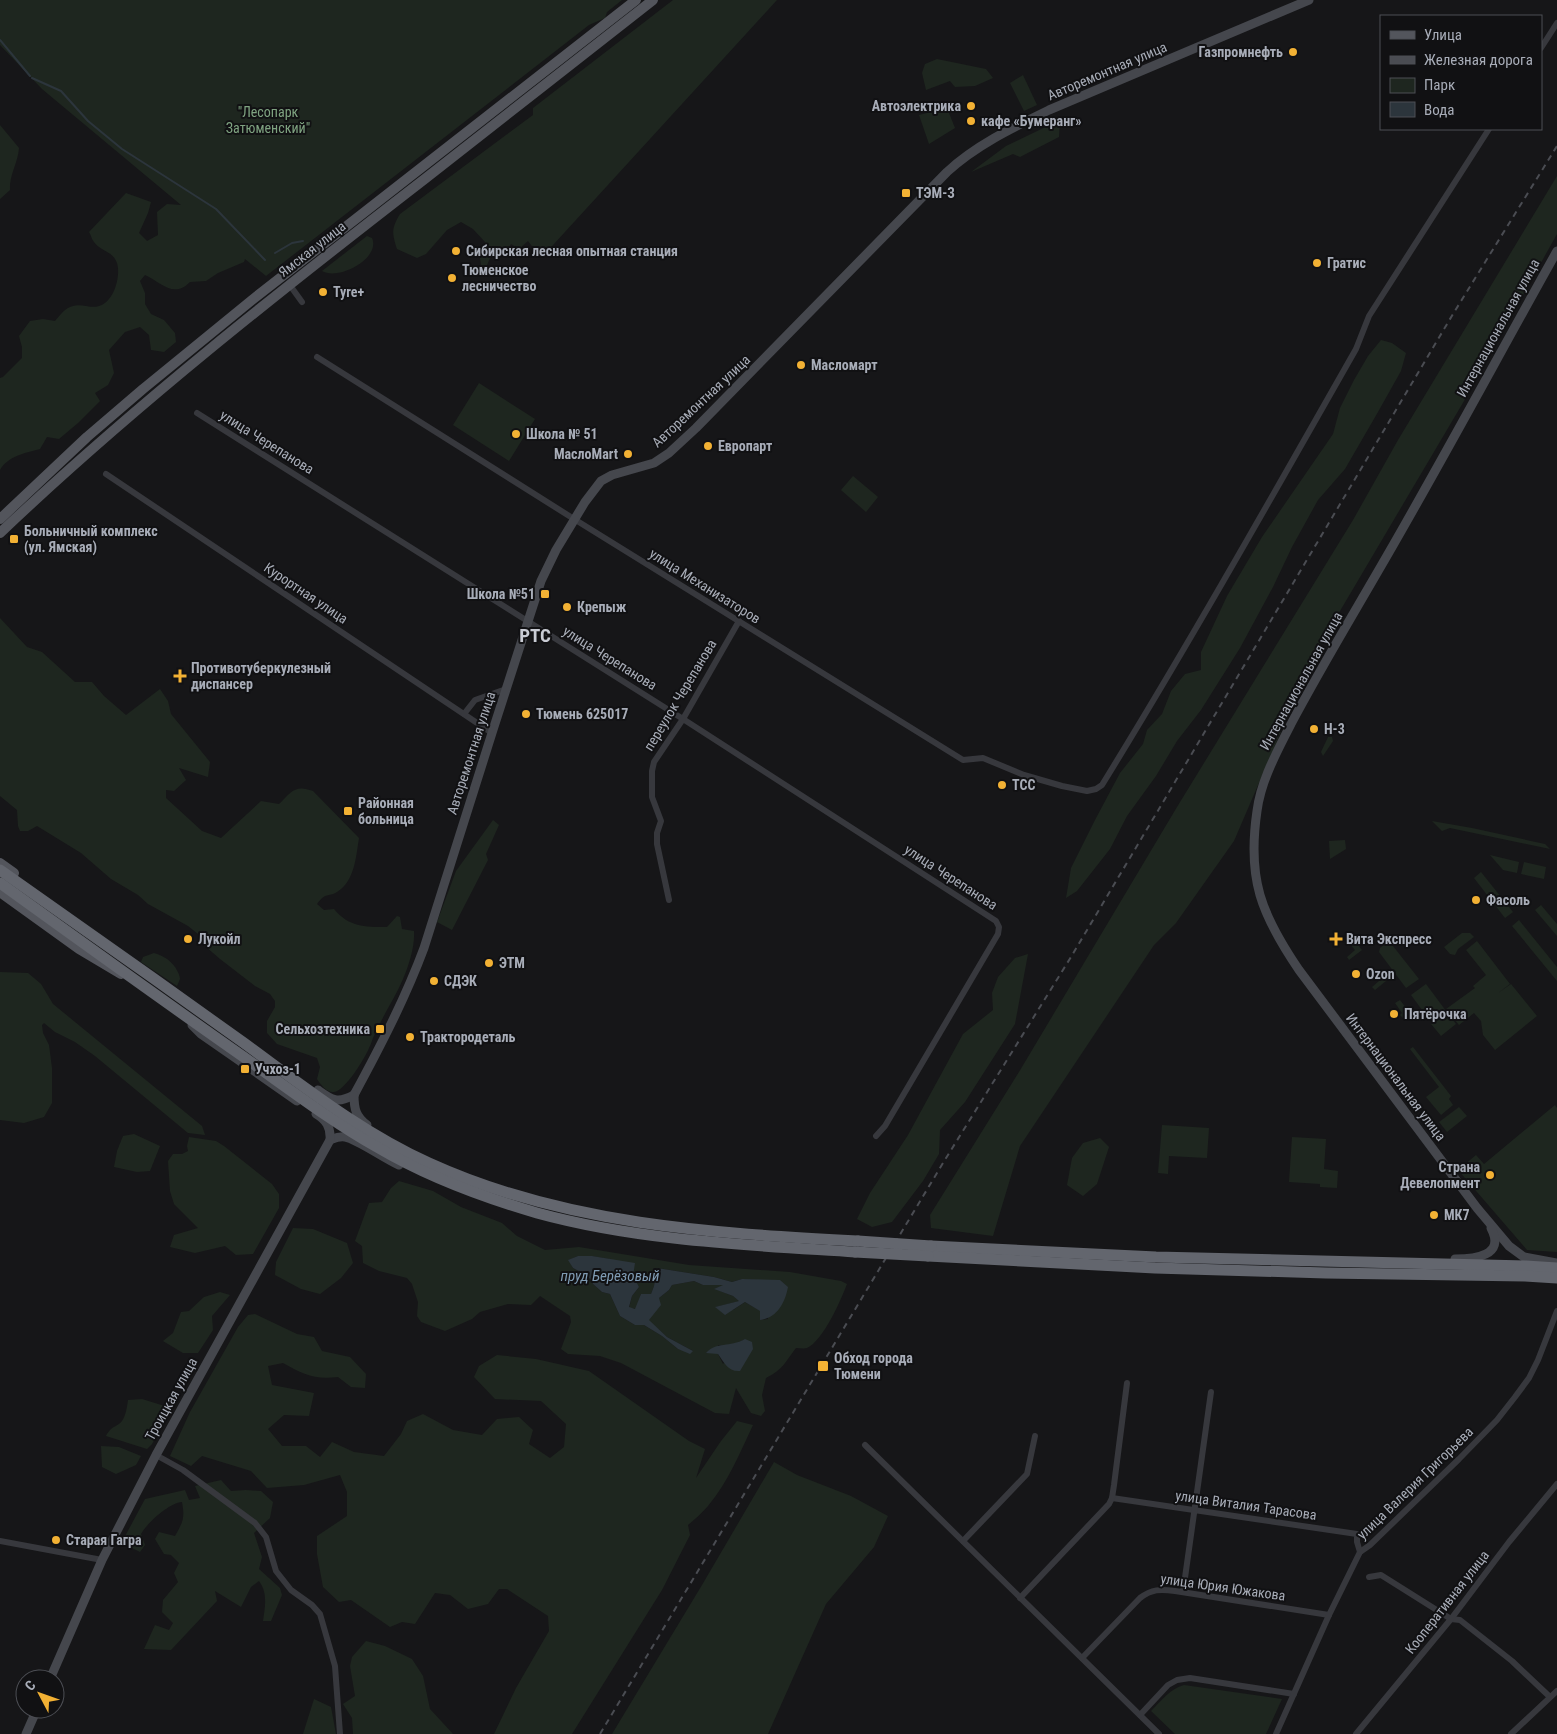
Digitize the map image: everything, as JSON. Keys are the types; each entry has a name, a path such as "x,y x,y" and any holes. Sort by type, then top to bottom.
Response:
{"highway":[{"path":"0,870 356,1122 414,1156 455,1174 541,1204 586,1214 690,1228 857,1246"},
{"path":"0,883 138,984 378,1148 427,1172 507,1204 550,1216 584,1224 663,1236 857,1246 1164,1268 1319,1273 1525,1276 1557,1280"},
{"path":"929,1251 1557,1268"}],"main road":[{"name":"Ямская улица","path":"0,519 87,437 244,306 636,0"},
{"name":"Ямская улица","path":"0,533 150,397 289,284 652,0"},
{"path":"0,863 56,904 109,947"},
{"path":"0,892 104,966 138,984"}],"street":[{"name":"Авторемонтная улица","path":"354,1095 381,1046 412,982 545,572 574,519 601,481 612,475 654,463 669,453 696,428 947,172 970,154 1026,121 1049,110 1309,0"},
{"path":"1542,46 1557,23"},
{"name":"улица Механизаторов","path":"317,357 963,760 983,758 1024,775 1087,791 1102,785 1126,746 1233,565 1356,349 1369,316 1488,130"},
{"name":"Интернациональная улица","path":"1557,251 1392,548 1302,703 1264,782 1260,794 1255,828 1255,874 1257,889 1266,914 1305,978 1488,1222 1519,1255 1531,1260 1557,1263"},
{"path":"289,284 302,302"},
{"name":"улица Черепанова","path":"196,412 683,719 996,921 999,927 998,934 885,1126 876,1136"},
{"name":"Курортная улица","path":"106,474 492,733"},
{"name":"переулок Черепанова","path":"669,900 657,844 657,833 661,821 652,797 654,762 683,719 738,621"},
{"path":"464,714 475,700 506,690"},
{"path":"179,1012 201,1034 325,1120 329,1127 330,1140 338,1137 350,1138 402,1166 427,1172"},
{"path":"261,1056 285,1068 330,1099 342,1101 354,1095 355,1111 364,1124 414,1156"},
{"name":"Троицкая улица","path":"54,1669 102,1560 156,1455 330,1140"},
{"path":"1402,1263 1416,1260 1470,1259 1483,1256 1492,1250 1496,1241 1488,1222"},
{"name":"улица Валерия Григорьева","path":"1276,1734 1329,1615 1360,1552 1370,1545 1459,1460 1497,1420 1529,1378 1544,1346 1557,1311"},
{"path":"1020,1598 1101,1513 1112,1498 1127,1383"},
{"path":"1183,1592 1210,1392"},
{"path":"962,1541 1027,1474 1035,1436"},
{"path":"865,1445 1159,1734"},
{"path":"156,1455 183,1470 255,1523 266,1537 276,1571 291,1590 312,1605 320,1614 335,1666 340,1734"},
{"name":"Кооперативная улица","path":"1356,1734 1451,1619 1509,1542 1557,1484"},
{"name":"улица Виталия Тарасова","path":"1112,1498 1358,1534 1357,1542 1360,1552"},
{"path":"0,1541 102,1560"},
{"path":"1369,1577 1381,1576 1451,1619 1460,1620 1512,1661 1550,1697"},
{"name":"улица Юрия Южакова","path":"1082,1658 1149,1591 1161,1589 1329,1615"},
{"path":"1140,1715 1167,1686 1177,1680 1190,1678 1294,1694"},
{"path":"1511,1734 1557,1690"},
{"path":"26,1734 33,1719"}],"green space":[{"name":"\"Лесопарк Затюменский\"","path":"0,0 622,0 607,12 605,18 589,25 266,276 245,259 244,262 218,273 206,281 190,282 178,289 167,288 145,275 140,281 145,293 145,304 151,314 164,320 175,333 176,342 164,352 151,350 149,335 140,327 125,332 109,350 114,373 108,385 95,393 100,401 59,439 47,437 40,449 12,458 0,470 0,378 22,358 19,336 30,321 43,319 55,321 70,307 79,305 96,307 104,304 115,288 118,275 117,263 113,256 93,241 89,232 126,193 151,202 139,233 147,241 158,235 157,212 167,204 181,205 42,89 0,45"},
{"path":"673,0 777,0 543,256 538,254 528,241 519,249 511,244 504,257 493,251 485,270 481,265 479,252 485,242 473,229 461,222 447,230 426,254 417,258 397,249 393,231 400,214 533,115 533,108"},
{"path":"937,59 986,69 993,78 975,86 955,87 950,81 926,90 922,73 925,64"},
{"path":"1023,75 1037,105 1024,111 1010,83"},
{"path":"947,108 955,128 929,144 919,115"},
{"path":"1060,120 1059,137 1020,157 1013,154 971,172 1006,146"},
{"path":"0,125 19,148 10,190 0,199"},
{"path":"1557,176 1557,234 1464,401 1314,655 1234,841 1176,923 1154,945 1020,1146 993,1236 931,1228 930,1215 1019,1072 1177,807 1353,520 1398,440"},
{"path":"367,236 372,238 373,246 365,260 357,266 338,273 322,271"},
{"path":"1381,340 1392,343 1406,353 1401,371 1378,412 1345,469 1318,500 1240,648 1201,710 1177,741 1156,776 1127,816 1110,849 1077,891 1066,898 1071,868 1120,773 1143,744 1147,730 1162,714 1171,691 1185,674 1201,670 1201,652 1227,596 1262,537 1333,434 1340,408 1354,380 1368,356"},
{"path":"479,383 535,419 509,461 453,425"},
{"path":"853,476 878,497 866,512 841,490"},
{"path":"0,618 27,647 42,652 75,682 92,682 104,696 126,715 160,689 168,701 171,714 210,762 208,777 179,768 186,780 174,791 166,790 166,798 202,831 221,838 261,801 279,804 294,790 302,788 313,791 359,838 354,868 348,881 337,892 325,896 317,904 324,910 334,909 351,923 364,926 387,927 397,916 400,917 402,929 414,931 414,937 413,949 400,986 363,1059 344,1086 334,1092 327,1090 317,1079 320,1067 317,1058 277,1044 267,1033 267,1021 275,1007 275,1001 270,994 255,986 220,959 205,946 198,934 188,926 148,904 138,895 111,879 81,853 37,826 28,831 20,831 17,810 0,796"},
{"path":"1328,737 1332,737 1333,741 1323,756 1321,752"},
{"path":"493,820 499,825 486,854 488,860 452,930 437,922 456,871"},
{"path":"1432,821 1545,844 1550,849 1450,828 1442,831"},
{"path":"1345,840 1346,849 1330,859 1329,841"},
{"path":"1490,855 1519,862 1517,873 1503,870"},
{"path":"1524,862 1546,867 1544,879 1521,874"},
{"path":"1481,872 1513,912 1505,918 1474,878"},
{"path":"1541,905 1557,924 1557,936 1535,910"},
{"path":"1519,920 1557,967 1557,981 1512,926"},
{"path":"1462,933 1470,933 1474,937 1458,949 1455,955 1450,954 1444,947"},
{"path":"1353,938 1362,950 1349,960 1347,957 1355,950 1348,942"},
{"path":"1389,941 1419,979 1406,988 1379,952 1380,948"},
{"path":"1477,941 1510,984 1498,993 1511,984 1537,1016 1495,1050 1483,1035 1481,1021 1474,1013 1459,1025 1446,1009 1475,988 1473,986 1486,975 1466,950"},
{"path":"154,953 163,956 177,970 180,979 177,986 141,962 143,957"},
{"path":"1028,954 1015,1024 965,1102 940,1130 939,1154 923,1181 892,1222 872,1227 857,1219 870,1193 908,1135 963,1034 993,1010 992,993 998,977 1015,958"},
{"path":"1378,970 1386,981 1375,990 1372,987 1379,981 1373,974"},
{"path":"0,972 28,973 41,984 53,1004 202,1126 205,1135 188,1133 95,1056 75,1042 55,1032 44,1023 42,1025 43,1033 49,1045 52,1068 52,1103 44,1117 24,1123 0,1120"},
{"path":"1426,984 1446,1011 1431,1022 1411,995"},
{"path":"1400,1000 1410,1013 1403,1018 1395,1003"},
{"path":"1447,1012 1456,1024 1441,1036 1431,1024"},
{"path":"1413,1047 1451,1096 1449,1099 1453,1105 1441,1115 1426,1097 1439,1087 1410,1049"},
{"path":"1555,1105 1557,1108 1557,1252 1527,1250 1458,1170 1476,1155 1484,1164"},
{"path":"1459,1107 1467,1116 1447,1132 1439,1122"},
{"path":"1162,1125 1209,1128 1207,1158 1169,1156 1168,1174 1158,1173"},
{"path":"134,1134 160,1146 150,1171 137,1172 114,1167 117,1151 123,1136"},
{"path":"189,1137 216,1141 224,1146 272,1184 279,1194 279,1208 253,1254 236,1255 225,1246 195,1253 170,1247 174,1235 198,1228 174,1204 170,1191 168,1161 173,1154 182,1154 188,1151"},
{"path":"1292,1137 1326,1139 1324,1169 1338,1171 1337,1188 1320,1187 1320,1184 1289,1182"},
{"path":"1100,1138 1109,1147 1097,1184 1083,1196 1067,1185 1072,1158 1083,1143"},
{"path":"399,1181 433,1191 461,1207 502,1223 517,1236 545,1250 579,1247 689,1265 790,1272 841,1281 847,1284 831,1319 813,1344 807,1348 796,1348 781,1368 766,1378 762,1395 765,1411 761,1416 751,1413 736,1388 729,1414 715,1413 621,1363 600,1356 568,1354 561,1349 571,1322 570,1316 540,1296 531,1305 508,1304 480,1312 472,1319 445,1331 421,1322 417,1316 418,1302 412,1284 407,1278 379,1271 363,1263 362,1246 355,1241 369,1203 382,1202 391,1188","holes":["578,1256 609,1259 639,1287 632,1296 629,1308 636,1309 641,1294 651,1294 657,1268 714,1277 732,1282 742,1279 757,1280 768,1319 760,1320 761,1311 745,1302 733,1310 716,1307 740,1301 715,1289 724,1285 703,1285 694,1281 672,1285 659,1298 648,1320 667,1337 693,1351 678,1349 644,1325 635,1325 620,1316 610,1294 602,1292 593,1284 588,1276 573,1268 569,1260","745,1339 723,1364 718,1354 718,1345 732,1345"]},
{"path":"293,1228 313,1229 347,1243 353,1263 341,1278 320,1294 301,1289 275,1275 276,1262"},
{"path":"220,1292 230,1295 212,1316 213,1330 198,1353 183,1353 163,1341 173,1333 181,1312 189,1311 204,1297"},
{"path":"255,1314 297,1334 314,1337 322,1351 350,1357 366,1374 365,1388 351,1387 338,1377 315,1377 283,1363 268,1366 272,1385 314,1393 309,1416 284,1415 268,1429 282,1446 306,1446 320,1457 332,1442 354,1452 384,1456 401,1434 407,1421 423,1414 453,1430 482,1435 497,1419 519,1417 533,1430 529,1444 550,1458 564,1447 566,1424 541,1401 495,1399 474,1377 479,1366 497,1355 536,1359 589,1371 689,1441 705,1449 696,1478 737,1421 753,1425 722,1487 701,1514 688,1525 690,1535 662,1590 572,1734 494,1734 516,1688 549,1631 548,1616 507,1589 499,1589 488,1604 468,1609 450,1595 435,1593 415,1624 402,1622 390,1627 351,1600 339,1602 323,1587 317,1554 317,1536 347,1516 347,1492 340,1475 304,1485 267,1488 251,1471 202,1456 191,1466 170,1456 190,1412 238,1327 248,1315"},
{"path":"142,1399 171,1408 152,1444 147,1449 106,1436 110,1430 122,1421 128,1400"},
{"path":"101,1446 119,1447 141,1456 136,1465 116,1474 102,1467"},
{"path":"774,1462 797,1475 851,1496 888,1516 874,1547 826,1604 768,1734 612,1734 702,1585"},
{"path":"221,1480 231,1491 261,1491 273,1502 270,1518 254,1533 262,1557 259,1569 280,1588 282,1595 271,1621 263,1621 265,1595 259,1581 251,1587 241,1607 215,1591 217,1601 171,1650 144,1649 155,1625 169,1630 173,1623 162,1612 163,1600 178,1582 174,1573 179,1563 171,1555 164,1554 155,1539 159,1532 175,1536 183,1520 182,1502 171,1506 148,1524 141,1534 145,1545 140,1552 123,1540 145,1499 185,1490 189,1500 200,1498 195,1486"},
{"path":"366,1641 385,1646 412,1659 423,1676 430,1709 453,1734 353,1734 352,1718 343,1704 355,1696 350,1666 352,1657"},
{"path":"1184,1685 1282,1699 1266,1734 1175,1734 1151,1711 1170,1692"},
{"path":"314,1699 331,1707 336,1734 303,1734"}],"water":[{"name":"пруд Берёзовый","path":"578,1256 592,1256 635,1263 633,1276 639,1287 632,1296 629,1307 635,1309 641,1294 651,1294 657,1268 714,1277 732,1282 742,1279 780,1280 788,1287 785,1299 776,1313 760,1320 760,1311 745,1302 725,1315 715,1307 739,1301 733,1296 714,1289 723,1285 703,1285 694,1281 672,1285 659,1298 661,1305 649,1320 667,1337 693,1351 690,1354 678,1349 644,1325 635,1325 620,1316 610,1294 602,1292 593,1284 588,1276 573,1268 568,1260"},
{"path":"745,1339 752,1342 753,1349 740,1371 729,1368 718,1354 706,1353 714,1347"}],"waterway":[{"path":"0,40 30,76"},
{"path":"32,78 61,91 88,121 122,149 216,209 265,260"},
{"path":"275,253 292,243 303,241"}],"railway":[{"path":"600,1734 943,1163 1071,957 1453,314 1557,146"}],"place":[{"name":"Газпромнефть","path":"1293,52"},
{"name":"Автоэлектрика","path":"971,106"},
{"name":"кафе «Бумеранг»","path":"971,121"},
{"name":"ТЭМ-З","path":"906,193"},
{"name":"Сибирская лесная опытная станция","path":"456,251"},
{"name":"Гратис","path":"1317,263"},
{"name":"Тюменское лесничество","path":"452,278"},
{"name":"Tyre+","path":"323,292"},
{"name":"Масломарт","path":"801,365"},
{"name":"Школа № 51","path":"516,434"},
{"name":"Европарт","path":"708,446"},
{"name":"МаслоMart","path":"628,454"},
{"name":"Больничный комплекс (ул. Ямская)","path":"14,539"},
{"name":"Школа №51","path":"545,594"},
{"name":"Крепыж","path":"567,607"},
{"name":"Противотуберкулезный диспансер","path":"180,676"},
{"name":"Тюмень 625017","path":"526,714"},
{"name":"Н-3","path":"1314,729"},
{"name":"ТСС","path":"1002,785"},
{"name":"Районная больница","path":"348,811"},
{"name":"Фасоль","path":"1476,900"},
{"name":"Лукойл","path":"188,939"},
{"name":"Вита Экспресс","path":"1336,939"},
{"name":"ЭТМ","path":"489,963"},
{"name":"Ozon","path":"1356,974"},
{"name":"СДЭК","path":"434,981"},
{"name":"Пятёрочка","path":"1394,1014"},
{"name":"Сельхозтехника","path":"380,1029"},
{"name":"Трактородеталь","path":"410,1037"},
{"name":"Учхоз-1","path":"245,1069"},
{"name":"Страна Девелопмент","path":"1490,1175"},
{"name":"МК7","path":"1434,1215"},
{"name":"Обход города Тюмени","path":"823,1366"},
{"name":"Старая Гагра","path":"56,1540"}],"district":[{"name":"РТС","path":"535,635"}]}
